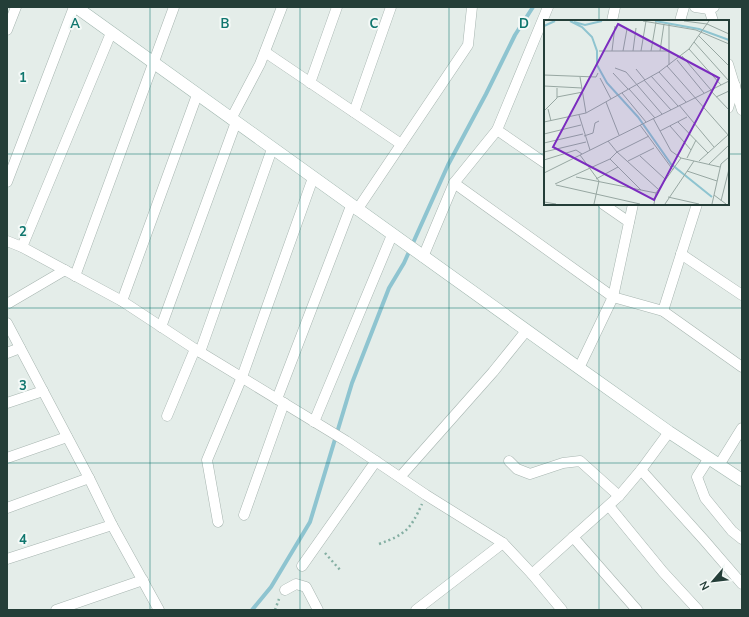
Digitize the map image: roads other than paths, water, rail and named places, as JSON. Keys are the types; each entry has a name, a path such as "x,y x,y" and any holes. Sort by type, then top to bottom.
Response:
{"street":[{"path":"7,30 16,7"},
{"path":"75,276 174,7"},
{"path":"161,327 234,121 265,52 282,7"},
{"path":"310,83 336,7"},
{"path":"354,112 391,7"},
{"path":"244,515 281,401 354,208 401,144 468,45 472,7"},
{"path":"421,256 454,183 497,130 548,7"},
{"path":"612,20 616,7"},
{"path":"680,20 684,7"},
{"path":"695,7 711,8 713,20"},
{"path":"7,182 78,8 526,331 669,432 742,480"},
{"path":"22,247 111,33"},
{"path":"265,52 401,144"},
{"path":"729,67 742,110"},
{"path":"729,105 735,86"},
{"path":"122,301 198,95"},
{"path":"497,130 544,162"},
{"path":"167,416 198,350 272,149"},
{"path":"218,522 207,460 242,377 313,178"},
{"path":"454,183 613,297 663,311 742,367"},
{"path":"604,205 629,222"},
{"path":"579,368 613,297 632,205"},
{"path":"663,311 697,205"},
{"path":"318,424 395,237"},
{"path":"7,241 22,247 122,301 161,327 346,441 426,495 503,542 562,610"},
{"path":"681,254 742,295"},
{"path":"7,304 65,270"},
{"path":"7,323 68,437 112,525 159,610"},
{"path":"400,477 493,372 526,331"},
{"path":"7,353 20,348"},
{"path":"7,403 43,391"},
{"path":"719,465 742,428"},
{"path":"532,574 619,496 641,470 669,432"},
{"path":"7,458 68,437"},
{"path":"709,458 697,477 705,498 732,531 742,539"},
{"path":"509,461 517,469 530,474 563,463 580,460 619,496"},
{"path":"302,566 376,461"},
{"path":"641,470 742,584"},
{"path":"7,508 89,478"},
{"path":"609,506 663,572 698,610"},
{"path":"7,559 112,525"},
{"path":"573,537 637,610"},
{"path":"416,610 503,542"},
{"path":"56,610 143,580"},
{"path":"285,590 296,584 306,587 318,610"}],"waterway":[{"path":"252,610 271,587 310,522 352,383 389,288 404,263 448,165 486,94 515,35 533,7"}]}
